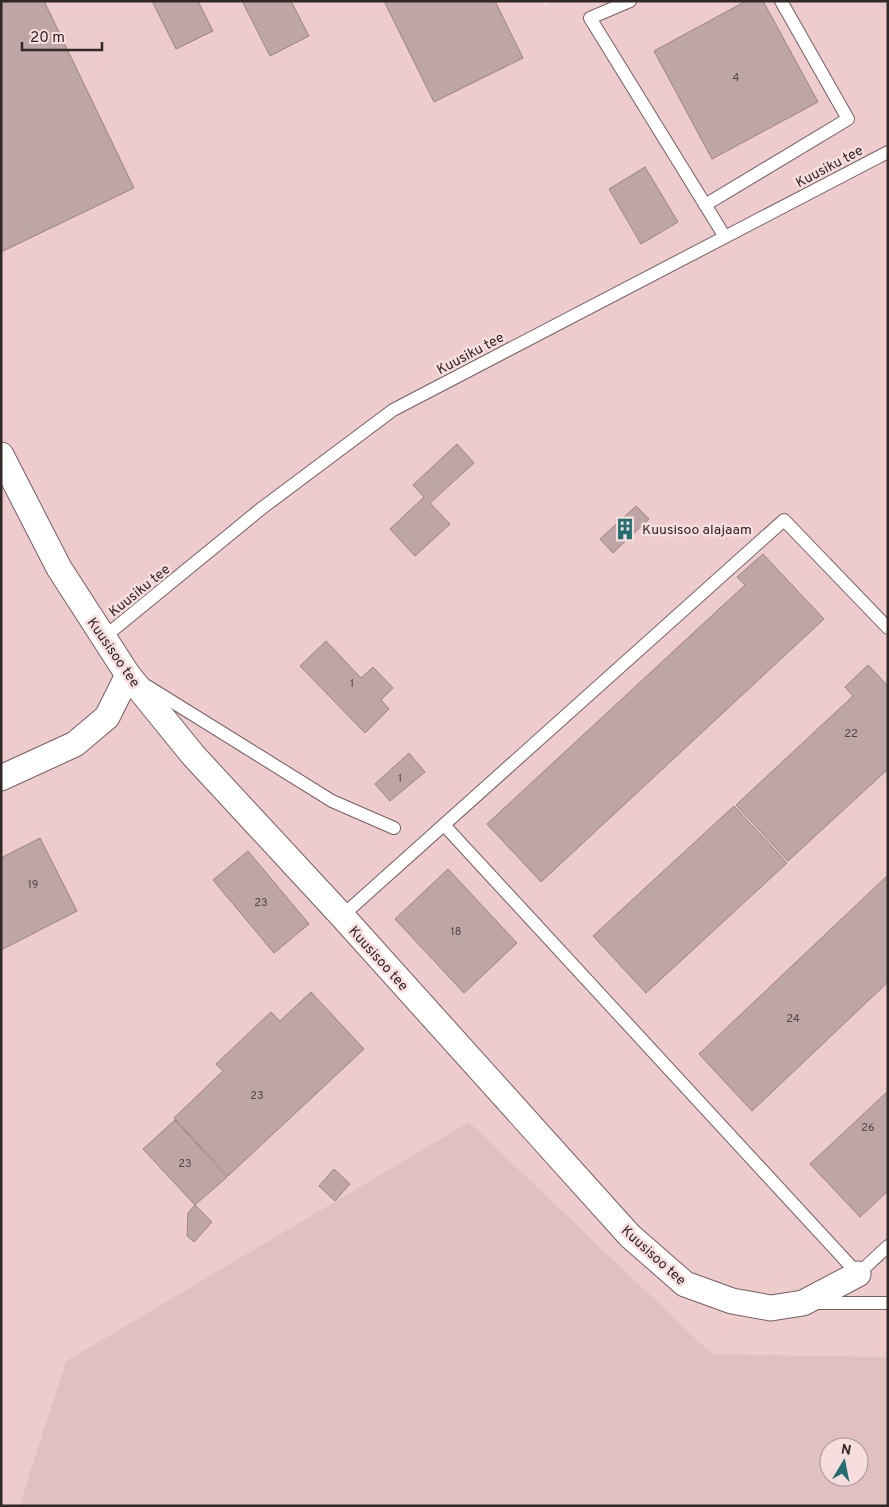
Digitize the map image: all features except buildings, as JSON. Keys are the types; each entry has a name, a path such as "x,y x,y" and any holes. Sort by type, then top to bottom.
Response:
{"street":[{"name":"Kuusisoo tee","path":"1,455 59,568 128,675 193,755 342,916 630,1236 685,1284 732,1301 771,1308 803,1303 858,1274"},
{"path":"1,778 75,744 107,717 128,675"}],"lane":[{"path":"630,1 590,18 725,237"},
{"path":"705,205 848,119 781,1"},
{"name":"Kuusiku tee","path":"103,638 262,508 393,410 888,152"},
{"path":"342,916 784,520 888,628"},
{"path":"128,675 332,800 394,828"},
{"path":"444,825 858,1274 888,1246"},
{"path":"803,1303 888,1303"}],"shaded area":[{"path":"1,1 543,1 545,6 551,1 888,1 888,1357 712,1354 469,1122 66,1361 19,1506 1,1506"},
{"path":"469,1122 712,1354 888,1357 888,1506 19,1506 66,1361"}],"place":[{"name":"Kuusisoo alajaam","path":"625,529"}]}
